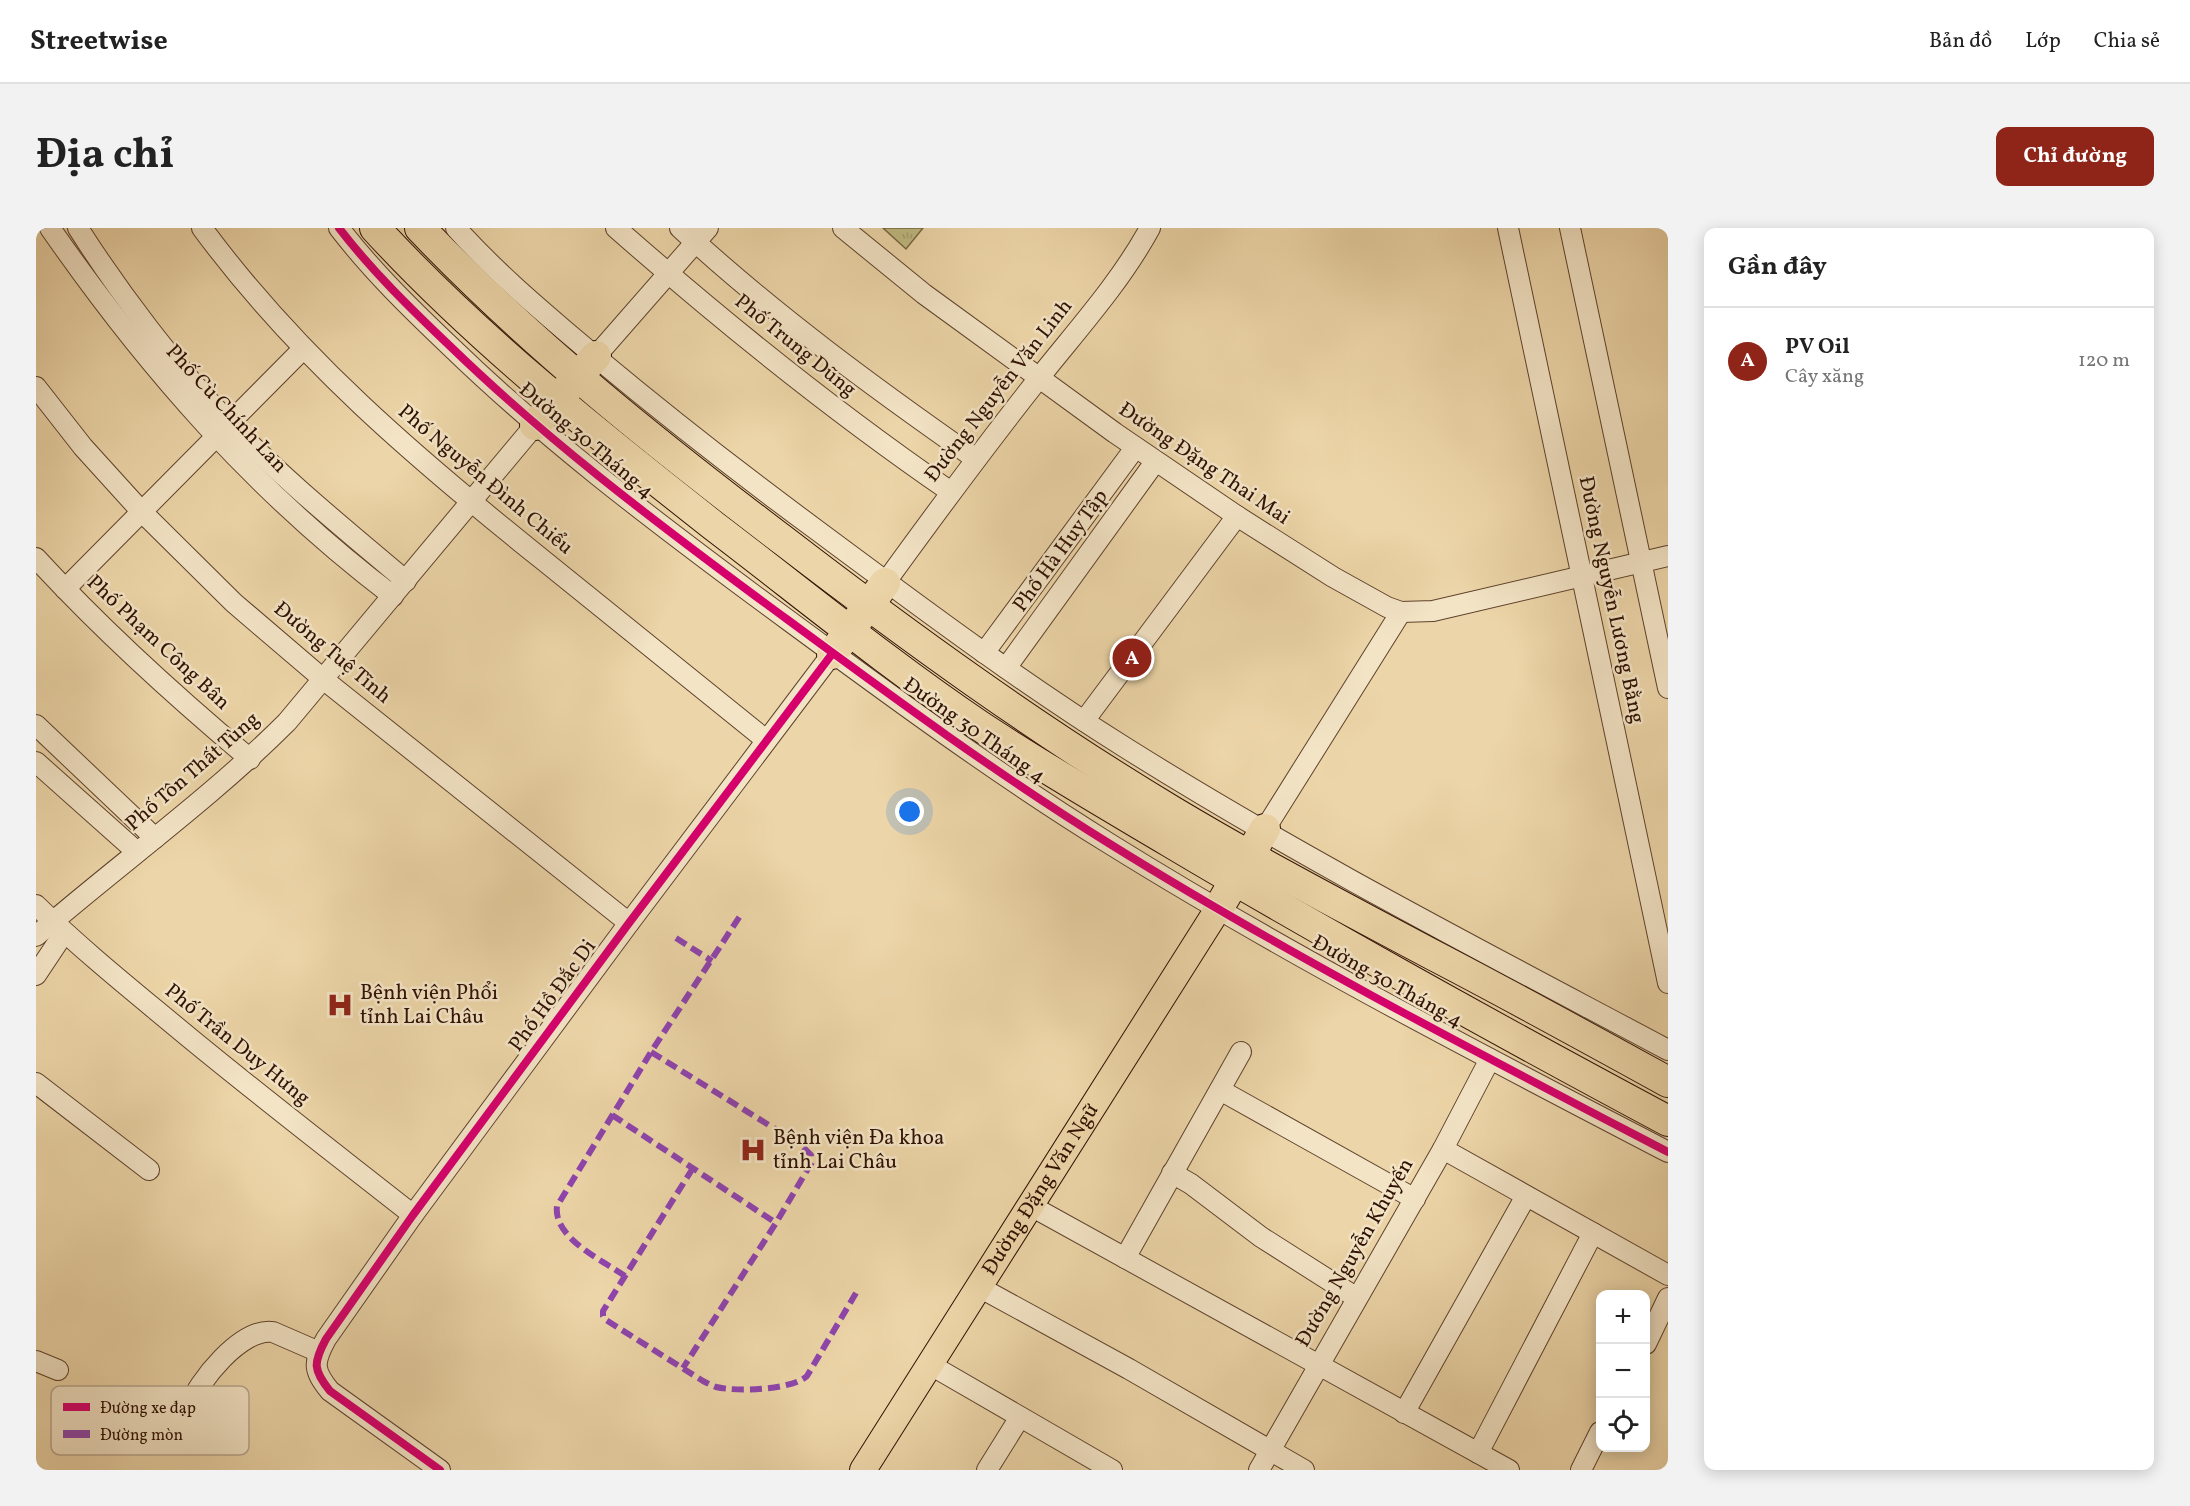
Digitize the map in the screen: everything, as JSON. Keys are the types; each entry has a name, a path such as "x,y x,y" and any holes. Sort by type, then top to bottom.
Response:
{"highway":[{"name":"Đường 30 Tháng 4","path":"375,228 450,306 624,455 919,684 980,726 1046,768 1668,1082"},
{"name":"Đường 30 Tháng 4","path":"420,228 496,304 587,367 668,453 877,594 942,660 1080,753 1174,812 1243,868 1400,975 1668,1121"},
{"path":"535,425 587,367"},
{"path":"832,654 877,594"},
{"path":"1218,909 1265,830"}],"main road":[{"name":"Đường Đặng Văn Ngữ","path":"863,1470 1218,909"}],"street":[{"name":"Phố Cù Chính Lan","path":"50,228 145,356 214,436 306,526 393,597"},
{"name":"Phố Cù Chính Lan","path":"78,228 159,340 194,384 229,422 293,484 406,581"},
{"name":"Phố Nguyễn Đình Chiểu","path":"202,228 258,299 303,349 415,456 766,740"},
{"name":"Đường 30 Tháng 4","path":"339,228 414,312 535,425 673,536 832,654 1034,795 1218,909 1490,1059 1668,1152"},
{"name":"Đường 30 Tháng 4","path":"456,228 587,367"},
{"name":"Phố Trung Dũng","path":"616,228 668,274 819,397 951,492"},
{"name":"Phố Trung Dũng","path":"680,228 702,235 768,304 834,357 976,459"},
{"name":"Đường Đặng Thai Mai","path":"843,228 924,294 1155,462 1363,595 1387,607 1401,612 1433,611 1668,556"},
{"name":"Đường Nguyễn Văn Linh","path":"877,594 976,459 1110,288 1150,228"},
{"name":"Đường Nguyễn Lương Bằng","path":"1508,228 1668,983"},
{"name":"Đường Nguyễn Lương Bằng","path":"1570,228 1668,688"},
{"path":"587,367 702,235"},
{"path":"65,589 214,436 303,349"},
{"name":"Đường Tuệ Tĩnh","path":"36,387 83,447 141,511 234,603 323,679 629,923"},
{"name":"Phố Tôn Thất Tùng","path":"36,936 58,927 137,852 250,759 287,722 535,425"},
{"name":"Phố Hà Huy Tập","path":"984,653 1135,448"},
{"name":"Phố Hà Huy Tập","path":"1006,668 1155,462"},
{"path":"1084,721 1237,516"},
{"name":"Phố Phạm Công Bân","path":"36,558 65,589 184,703 250,759"},
{"name":"Đường 30 Tháng 4","path":"877,594 984,653 1084,721 1265,830 1668,1050"},
{"path":"1265,830 1401,612"},
{"name":"Phố Hồ Đắc Di","path":"317,1359 326,1339 413,1215 832,654"},
{"path":"36,725 155,838"},
{"path":"36,762 137,852"},
{"name":"Phố Trần Duy Hưng","path":"36,905 58,927 260,1096 413,1215"},
{"path":"36,975 58,927"},
{"path":"1125,1258 1241,1052"},
{"name":"Đường Nguyễn Khuyến","path":"1259,1470 1415,1199 1490,1059"},
{"path":"36,1083 149,1170"},
{"path":"1220,1090 1415,1199"},
{"path":"1443,1149 1668,1275"},
{"path":"1172,1173 1191,1184 1261,1237 1357,1298"},
{"path":"1404,1413 1526,1196"},
{"path":"1031,1206 1509,1470"},
{"path":"1478,1453 1593,1233"},
{"path":"979,1287 1129,1369 1304,1470"},
{"path":"1650,1336 1668,1298"},
{"path":"199,1386 221,1361 252,1335 265,1331 273,1332 317,1359 318,1377 343,1402 440,1470"},
{"path":"36,1361 58,1370"},
{"path":"929,1364 1112,1470"},
{"path":"987,1470 1020,1417"},
{"path":"1581,1470 1596,1440"}],"green space":[{"path":"883,228 923,228 906,249"}],"marked path":[{"path":"625,1276 592,1255 571,1238 558,1218 557,1206 651,1052 742,913"},
{"path":"676,938 712,961"},
{"path":"651,1052 801,1145 811,1155 812,1162 776,1223 683,1368"},
{"path":"612,1115 776,1223"},
{"path":"693,1168 603,1311 606,1320 712,1386 725,1389 763,1389 800,1381 807,1376 856,1293"}],"cycle path":[{"path":"339,228 378,275 421,318 487,381 560,445 715,566 974,754 1110,844 1247,926 1386,1003 1668,1152"},
{"path":"440,1470 330,1391 318,1372 317,1360 322,1347 413,1215 832,654"}],"place":[{"name":"PV Oil","path":"1132,658"},
{"name":"Bệnh viện Phổi tỉnh Lai Châu","path":"340,1005"},
{"name":"Bệnh viện Đa khoa tỉnh Lai Châu","path":"753,1150"}]}
